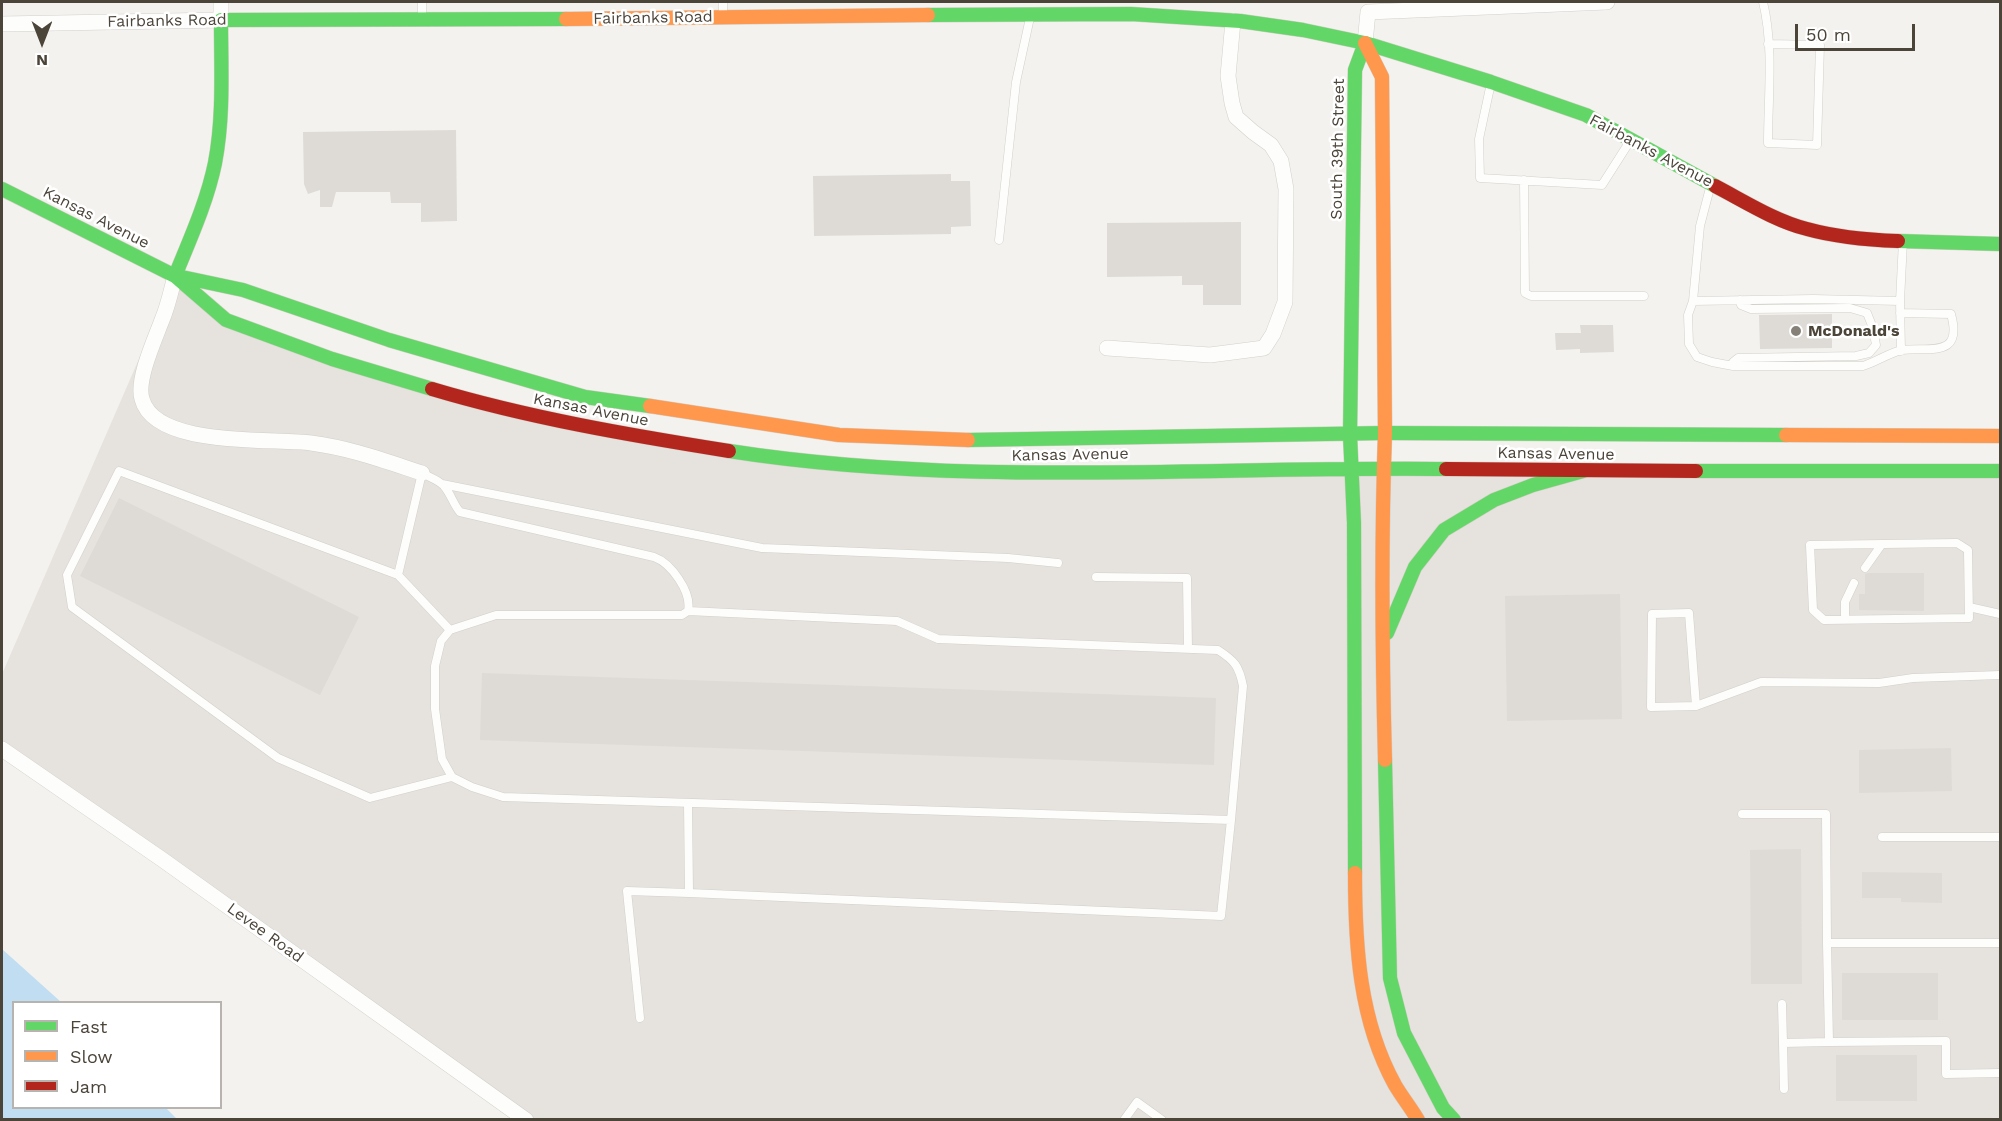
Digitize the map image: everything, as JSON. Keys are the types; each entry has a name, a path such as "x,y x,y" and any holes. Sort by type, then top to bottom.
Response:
{"main road":[{"name":"Fairbanks Road","path":"221,20 422,21 1031,13 1059,7 1233,21 1303,30"},
{"path":"175,276 205,200 215,165 220,130 221,20"},
{"name":"Fairbanks Avenue","path":"1303,30 1365,43 1491,81 1586,116 1758,209 1806,229 1872,240 2001,244"},
{"path":"1365,43 1382,77 1385,434 1382,644 1390,978 1404,1032 1443,1108 1454,1119"},
{"name":"South 39th Street","path":"1365,43 1355,70 1350,435 1354,523 1355,930 1359,975 1374,1036 1395,1085 1418,1119"},
{"name":"Kansas Avenue","path":"2,189 175,276 226,320 332,359 488,406 633,436 761,456 882,468 1006,472 1352,468 1583,471 2001,471"},
{"name":"Kansas Avenue","path":"175,276 243,290 389,340 585,397 839,435 970,440 1385,434 2001,436"},
{"path":"1382,644 1415,567 1444,530 1494,500 1533,485 1583,471"}],"street":[{"path":"221,2 221,20"},
{"path":"1365,43 1368,12 1390,8 1607,2"},
{"name":"Fairbanks Road","path":"2,24 221,20"},
{"path":"1107,348 1210,355 1264,348 1273,334 1285,302 1287,189 1281,161 1271,145 1236,117 1228,76 1233,21"},
{"path":"175,276 141,387 142,400 154,418 177,430 204,435 245,441 310,443 353,450 422,473"},
{"name":"Levee Road","path":"2,748 526,1119"}],"lane":[{"path":"422,2 422,21"},
{"path":"723,2 723,17"},
{"path":"1763,2 1768,23 1768,44 1768,143 1817,145 1820,45 1768,44"},
{"path":"999,240 1016,81 1031,13"},
{"path":"1491,81 1479,139 1480,178 1602,184 1631,140"},
{"path":"1524,180 1525,293 1531,296 1644,296"},
{"path":"1711,184 1700,226 1693,301 1688,315 1689,344 1697,357 1733,366 1863,366 1901,351 1939,349 1948,345 1953,338 1951,314 1900,313"},
{"path":"1901,351 1900,301 1903,241"},
{"path":"1693,301 1813,299 1900,301"},
{"path":"1733,366 1733,362 1738,358 1856,356 1869,353 1876,345 1874,328 1867,313 1850,308 1751,309 1741,305 1740,300"},
{"path":"450,630 398,574 119,471 67,574 72,607 278,758 369,798 452,777"},
{"path":"398,574 422,473 442,484 762,548 1015,558 1059,563"},
{"path":"442,484 460,512 665,561 673,570 690,603 688,611"},
{"path":"1957,543 1968,550 1969,608 1969,618 1824,620 1813,610 1810,545 1957,543"},
{"path":"1865,568 1882,544"},
{"path":"1096,577 1187,578 1188,649"},
{"path":"1845,619 1845,602 1854,583"},
{"path":"1969,608 2001,614"},
{"path":"640,1017 627,891 1221,916 1231,820 1243,686 1240,671 1231,658 1218,650 938,639 897,621 688,611 682,615 496,615 450,630 441,641 435,666 435,709 442,759 452,777 472,787 503,797 1231,820"},
{"path":"1696,706 1689,613 1652,614 1651,707 1696,706 1761,682 1879,683 1913,678 2001,675"},
{"path":"688,803 689,892"},
{"path":"1742,814 1826,814 1829,1042"},
{"path":"1882,837 2001,837"},
{"path":"1827,943 2001,943"},
{"path":"1782,1004 1784,1089"},
{"path":"1783,1043 1946,1041 1946,1074 2001,1072"},
{"path":"1124,1119 1137,1102 1162,1119"}],"shaded area":[{"path":"175,276 226,320 488,406 882,468 2000,470 2000,1119 533,1119 2,749 2,674"}],"water":[{"path":"2,949 60,1001 12,1001 12,1109 167,1109 177,1119 2,1119"}],"building":[{"path":"456,130 457,221 421,222 421,203 391,203 390,192 336,192 332,207 320,207 320,190 308,194 304,184 303,132"},
{"path":"951,174 951,181 970,181 971,226 951,227 951,234 814,236 813,176"},
{"path":"1241,222 1241,305 1203,305 1203,285 1182,285 1182,276 1107,277 1107,223"},
{"name":"McDonald's","path":"1832,314 1832,348 1760,349 1759,315"},
{"path":"1580,325 1613,325 1614,352 1580,353 1580,349 1556,350 1555,333 1581,333"},
{"path":"119,498 359,617 320,695 80,576"},
{"path":"1924,573 1924,611 1859,610 1859,594 1865,594 1865,574"},
{"path":"1620,594 1622,719 1507,721 1505,596"},
{"path":"482,673 1216,698 1214,765 480,740"},
{"path":"1951,748 1952,791 1859,793 1859,750"},
{"path":"1801,849 1802,984 1751,984 1750,850"},
{"path":"1862,872 1942,873 1942,903 1901,902 1901,898 1862,898"},
{"path":"1842,973 1938,973 1938,1020 1842,1020"},
{"path":"1836,1055 1917,1055 1917,1101 1836,1101"}],"traffic: fast":[{"path":"928,15 1131,14 1240,21 1303,30 1365,43 1491,82 1586,115 1715,186"},
{"path":"175,276 203,206 215,163 221,109 221,20 566,19"},
{"path":"1350,435 1355,70 1365,43"},
{"path":"2,189 175,276 226,320 332,359 432,389"},
{"path":"1898,241 2000,244"},
{"path":"177,276 243,290 389,340 585,397 650,406"},
{"path":"968,440 1385,433 1786,435"},
{"path":"1350,435 1354,523 1355,873"},
{"path":"729,451 818,462 907,469 997,472 1446,469"},
{"path":"1387,633 1415,567 1444,530 1494,500 1533,485 1583,471"},
{"path":"1696,471 2000,471"},
{"path":"1385,760 1390,978 1404,1033 1443,1108 1454,1120"}],"traffic: slow":[{"path":"566,19 928,15"},
{"path":"1365,43 1382,77 1385,433"},
{"path":"650,406 839,435 968,440"},
{"path":"1385,433 1382,596 1385,760"},
{"path":"1786,435 2000,436"},
{"path":"1355,873 1358,955 1367,1008 1383,1060 1395,1085 1418,1120"}],"traffic: jam":[{"path":"1715,186 1783,221 1818,232 1864,239 1898,241"},
{"path":"432,389 542,417 729,451"},
{"path":"1446,469 1696,471"}],"place":[{"name":"McDonald's","path":"1796,331"}]}
